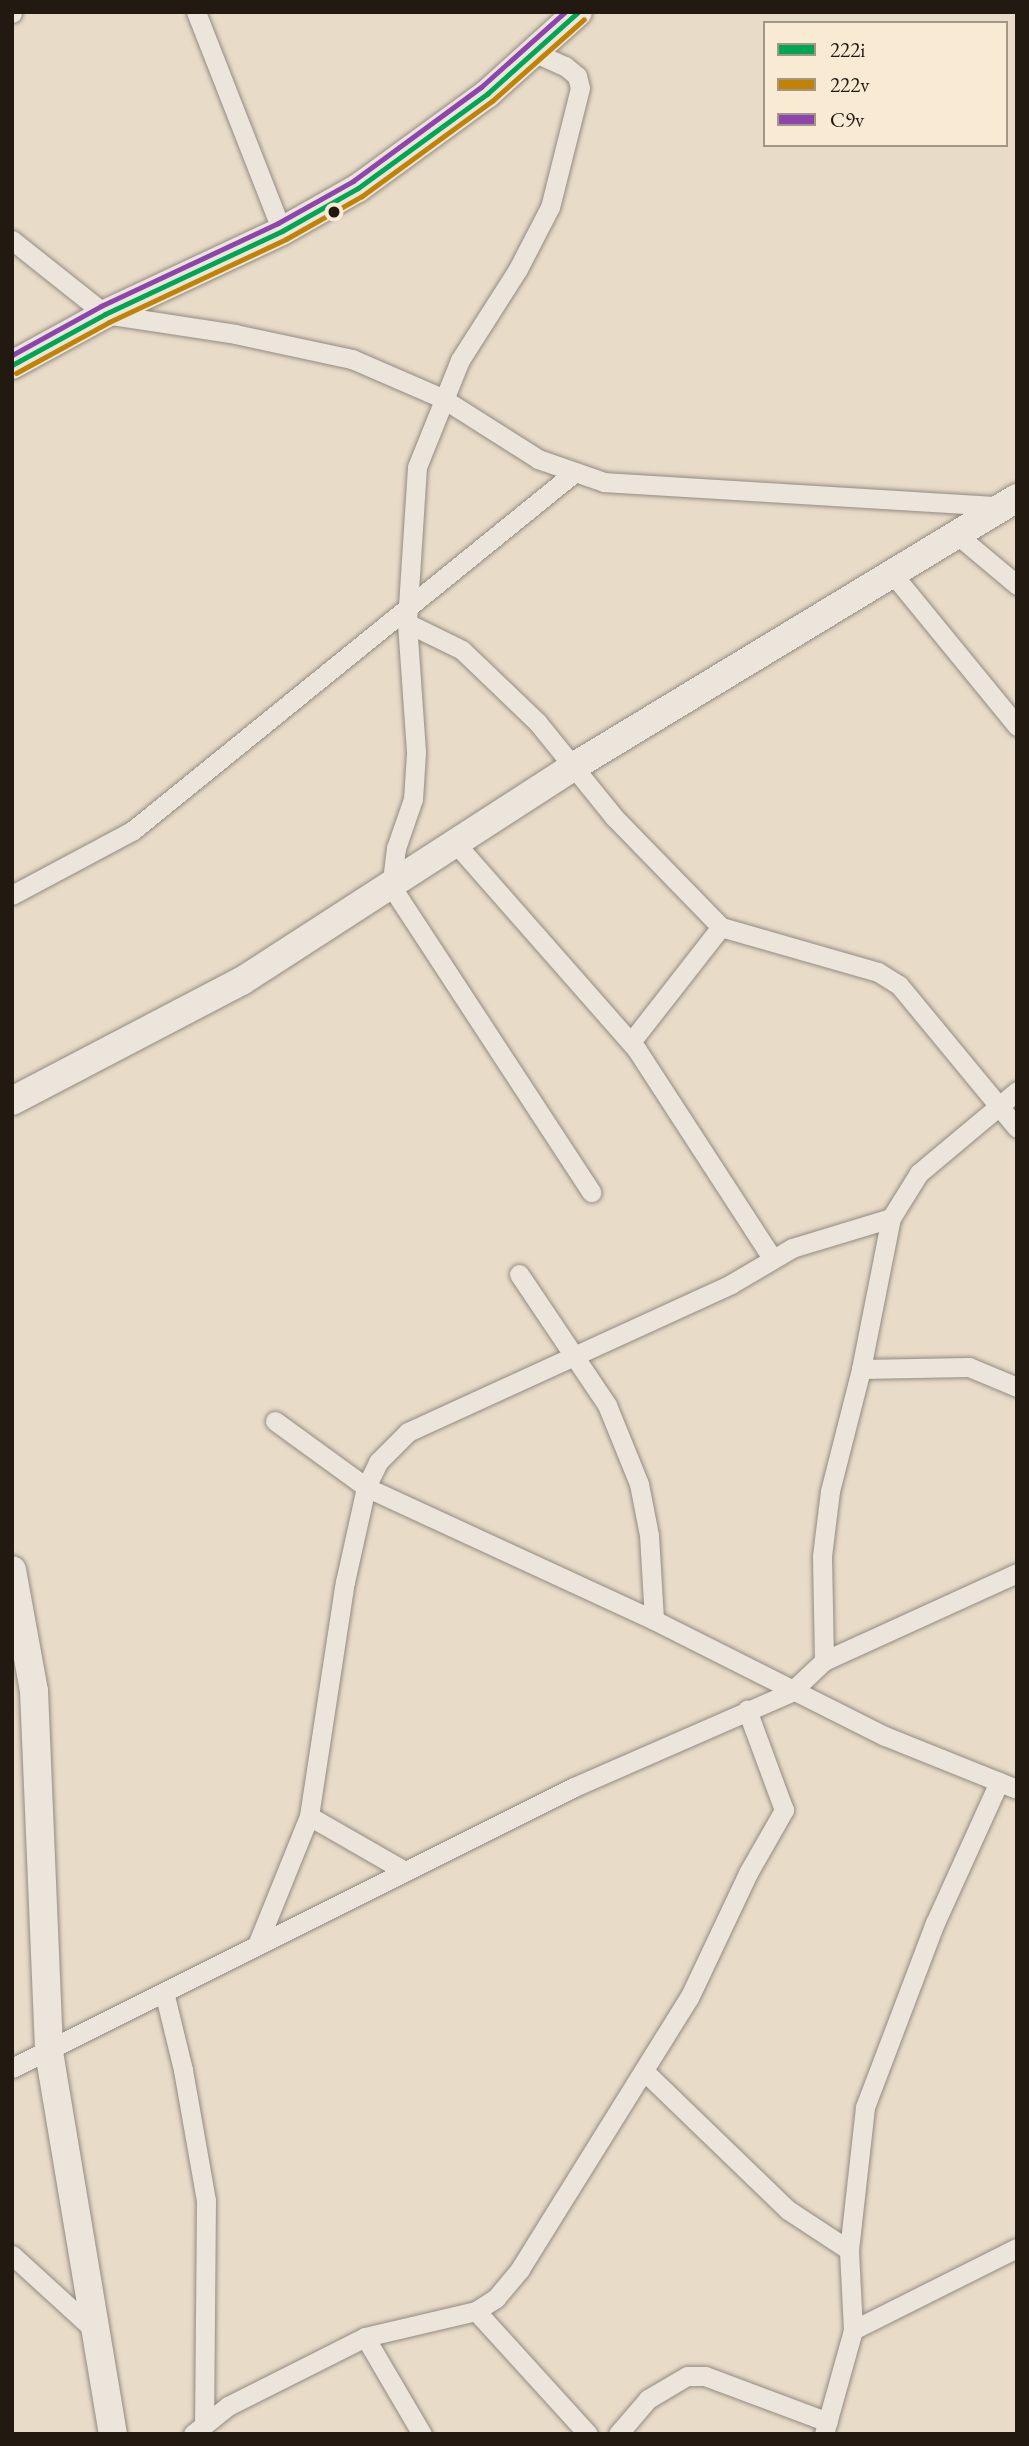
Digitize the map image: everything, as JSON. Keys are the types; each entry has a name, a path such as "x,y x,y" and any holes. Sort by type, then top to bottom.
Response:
{"street":[{"path":"196,12 282,231"},
{"path":"12,365 105,314 282,231 358,188 432,137 578,12"},
{"path":"533,52 577,76 580,88 550,207 442,398 417,467 407,617 416,753 413,799 396,848 391,886 591,1192"},
{"path":"12,240 105,314 235,334 352,359 442,398 538,458 604,482 1009,502"},
{"path":"14,889 132,831 407,617 575,472"},
{"path":"12,1101 242,981 457,845 573,767 1009,502"},
{"path":"955,533 1017,585"},
{"path":"891,572 1017,726"},
{"path":"407,617 462,650 538,723 682,892 721,927 878,972 921,1008 1017,1128"},
{"path":"457,845 631,1042 772,1258"},
{"path":"631,1042 721,927"},
{"path":"824,1661 825,1530 891,1218 919,1173 1017,1091"},
{"path":"257,1945 309,1816 345,1582 366,1487 379,1462 408,1432 731,1284 772,1258 826,1235 891,1218"},
{"path":"519,1274 577,1355 607,1405 639,1484 649,1535 654,1620"},
{"path":"861,1369 970,1367 1017,1387"},
{"path":"275,1421 366,1487 654,1620 790,1692 1008,1785 935,1923 865,2107 849,2250 853,2330 826,2428 705,2375 687,2376 648,2399 618,2434"},
{"path":"12,1570 34,1691 49,2052 93,2329 113,2434"},
{"path":"12,2068 165,1996 403,1870 790,1692 824,1661 1017,1573"},
{"path":"199,2429 262,2387 365,2337 476,2311 496,2298 520,2269 689,1998 748,1872 784,1810 747,1710"},
{"path":"309,1816 403,1870"},
{"path":"165,1996 183,2070 206,2201 199,2429"},
{"path":"644,2071 788,2210 849,2250"},
{"path":"853,2330 1017,2248"},
{"path":"12,2255 93,2329"},
{"path":"476,2311 588,2434"},
{"path":"365,2337 422,2434"}],"transit line":[{"name":"C9v","path":"12,355 101,306 278,223 353,181 481,87 565,12"},
{"name":"222i","path":"12,365 105,314 282,231 358,188 487,94 578,12"},
{"name":"222v","path":"16,373 109,322 286,239 362,196 492,101 584,19"}]}
